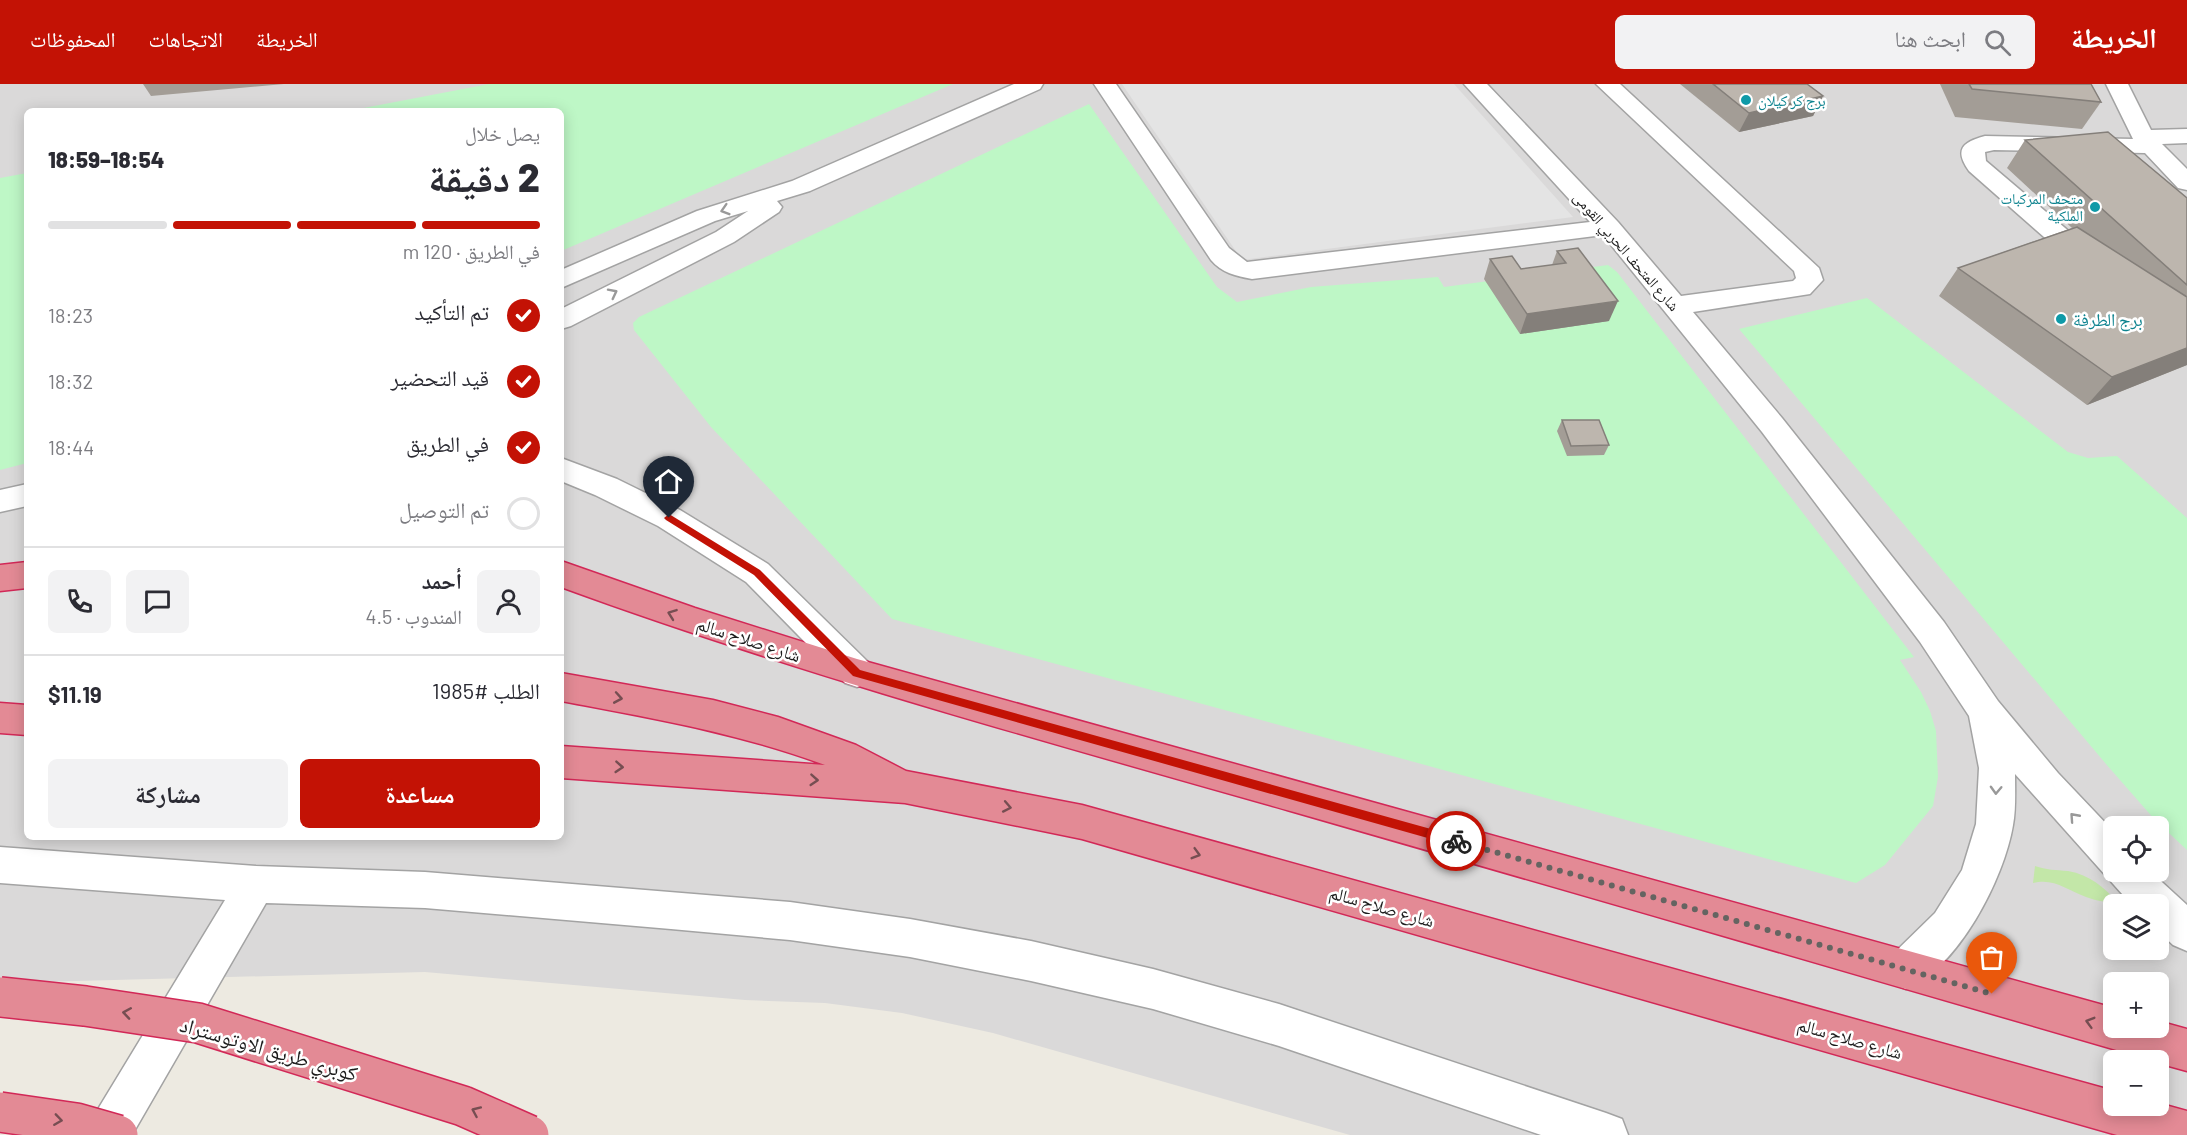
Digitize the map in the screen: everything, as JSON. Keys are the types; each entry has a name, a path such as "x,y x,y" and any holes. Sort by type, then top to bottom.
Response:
{"highway":[{"name":"شارع صلاح سالم","path":"565,581 856,673 2187,1050"},
{"path":"564,688 713,715 778,732 843,756 905,787"},
{"path":"0,718 24,720"},
{"name":"شارع صلاح سالم","path":"564,762 905,787 1082,822 2187,1133"},
{"name":"كوبري طريق الاوتوستراد","path":"0,998 84,1006 198,1023 463,1106 529,1135"},
{"path":"0,1112 76,1123 118,1135"}],"lane":[{"path":"564,279 706,216 801,186 1032,84"},
{"path":"1105,84 1226,263 1238,268 1252,271 1609,227"},
{"name":"شارع المتحف الحربي القومى","path":"1475,84 1609,227 1772,424 1932,632 1986,712 2045,784 2103,848"},
{"path":"1607,84 1806,268 1809,274 1810,280 1801,288 1674,306"},
{"path":"2117,84 2146,141 2177,164 2187,183"},
{"path":"2069,245 1977,166 1973,160 1973,149 1985,143 2146,141 2187,136"},
{"path":"564,318 725,237 801,186"},
{"path":"564,470 606,487 669,518 757,573 856,673"},
{"path":"0,501 24,496"},
{"path":"1906,969 1949,926 1979,878 1995,824 1996,768 1986,712"},
{"path":"0,865 256,884 425,890 790,921 910,938 1031,961 1131,984 1279,1024 1606,1135"},
{"path":"2135,882 2187,932"},
{"path":"108,1135 256,884"}],"shaded area":[{"path":"0,84 2187,84 2187,1135 1350,1135 993,1033 902,1013 825,1003 745,1000 425,972 0,983"},
{"path":"1122,84 1454,84 1573,217 1242,260"}],"green space":[{"path":"489,84 953,84 564,250 564,108 364,108"},
{"path":"1089,104 1217,287 1237,302 1311,287 1438,277 1444,287 1608,265 1617,272 1914,657 1900,660 1921,692 1930,711 1936,731 1938,777 1933,806 1885,865 1856,883 892,619 711,427 634,330 633,323 639,317"},
{"path":"24,174 24,464 0,470 0,178"},
{"path":"1867,298 2068,452 2088,458 2117,456 2187,518 2187,850 2169,833 2169,816 2152,816 1739,329"},
{"path":"2035,866 2083,875 2109,894 2103,894 2102,901 2054,883 2033,883"}],"building":[{"path":"1713,84 1807,84 1823,96 1749,113"},
{"path":"1969,84 2091,84 2101,102 1972,89"},
{"path":"2108,132 2187,198 2187,285 2025,140"},
{"path":"2077,227 2187,297 2187,348 2112,377 1958,268"},
{"path":"1578,248 1618,301 1527,314 1490,259 1512,256 1521,269 1566,263 1557,251"},
{"path":"1562,420 1599,420 1609,445 1571,446"}],"way so far":[{"path":"1456,841 1992,994"}],"place":[{"name":"برج كر كيلان","path":"1746,100"},
{"name":"متحف المركبات الملكية","path":"2095,207"},
{"name":"برج الطرفة","path":"2061,319"}],"route":[{"path":"669,518 713,543 757,573 856,673 1456,841"}]}
